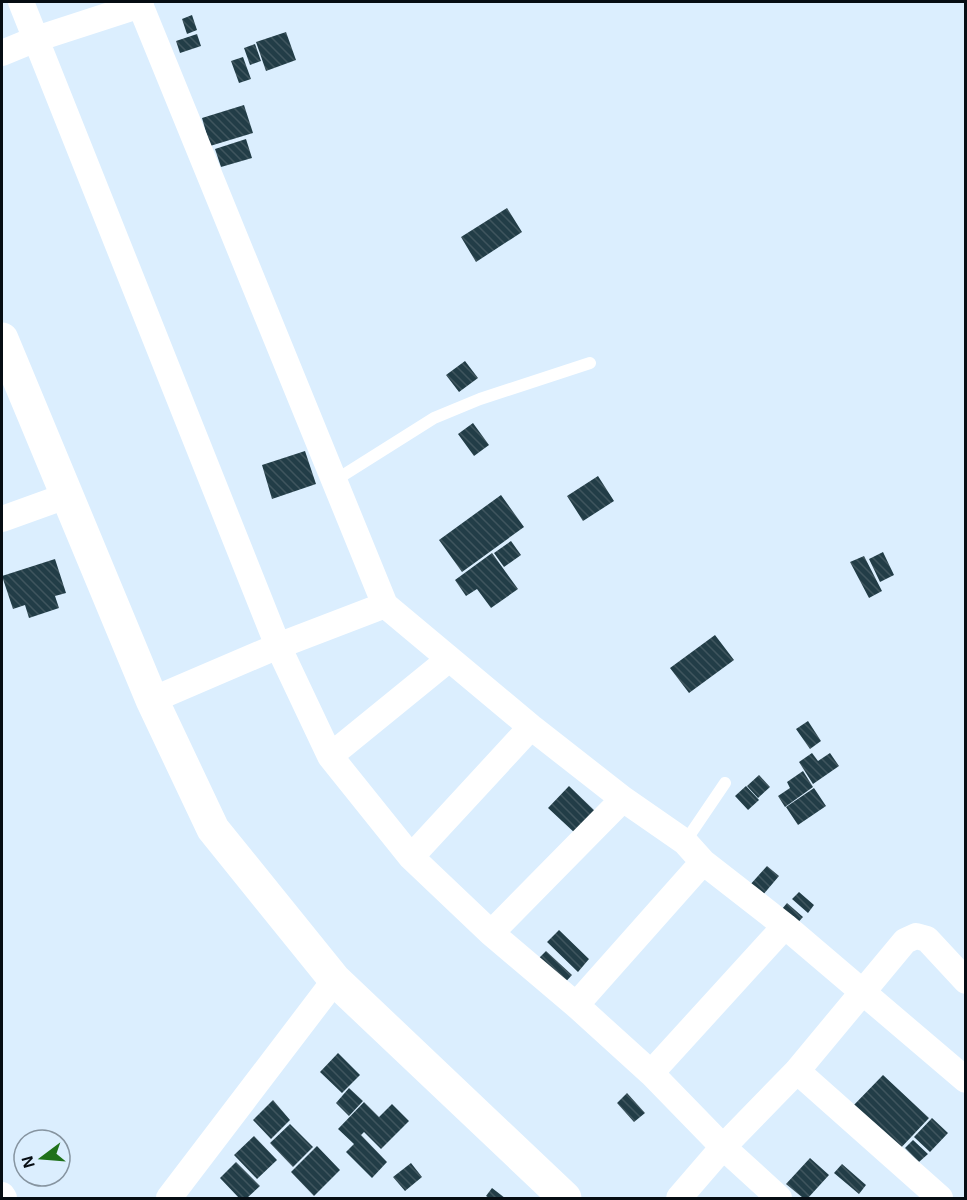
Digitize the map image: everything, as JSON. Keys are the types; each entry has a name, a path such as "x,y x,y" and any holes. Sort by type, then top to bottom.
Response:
{"street":[{"path":"21,2 278,646 330,756 411,857 491,933 651,1073 723,1147 779,1198"},
{"path":"2,53 140,3 385,605 448,660 531,727 623,799 686,842 703,862 785,926 966,1080"},
{"path":"2,339 152,700 213,830 335,980 565,1198"},
{"path":"2,519 66,496"},
{"path":"152,700 278,646 385,605"},
{"path":"330,756 448,660"},
{"path":"411,857 531,727"},
{"path":"491,933 623,799"},
{"path":"576,1005 703,862"},
{"path":"651,1073 785,926"},
{"path":"679,1198 723,1147 797,1071 905,941 916,936 927,939 966,981"},
{"path":"169,1198 335,980"},
{"path":"797,1071 940,1198"}],"lane":[{"path":"334,480 434,418 480,399 590,363"},
{"path":"686,842 725,783"}],"building":[{"path":"192,15 197,30 187,34 182,19"},
{"path":"286,32 296,60 266,71 256,42"},
{"path":"197,34 201,46 180,53 176,41"},
{"path":"255,44 261,61 250,65 244,48"},
{"path":"243,57 251,79 239,83 231,61"},
{"path":"244,105 253,133 210,146 202,118"},
{"path":"246,139 252,158 221,167 215,149"},
{"path":"507,208 522,232 476,262 461,237"},
{"path":"465,361 478,378 459,392 446,375"},
{"path":"473,423 489,445 474,456 458,434"},
{"path":"305,451 316,484 272,499 262,465"},
{"path":"598,476 614,501 583,521 567,496"},
{"path":"501,495 524,527 462,572 439,540"},
{"path":"511,541 521,555 504,567 494,553"},
{"path":"883,552 894,575 880,582 869,559"},
{"path":"492,553 518,589 491,608 477,589 466,596 455,580"},
{"path":"864,556 882,591 869,598 850,562"},
{"path":"55,559 66,593 55,596 59,608 29,618 25,605 13,609 2,576"},
{"path":"715,635 734,660 689,693 670,668"},
{"path":"808,721 821,741 810,749 796,729"},
{"path":"812,753 818,761 830,753 839,766 813,784 799,762"},
{"path":"803,771 813,787 785,807 778,796 790,788 787,782"},
{"path":"759,775 770,787 758,798 747,786"},
{"path":"569,786 596,812 576,834 548,808"},
{"path":"746,786 759,800 748,810 735,796"},
{"path":"814,788 826,806 798,825 786,807"},
{"path":"767,866 779,876 762,896 749,886"},
{"path":"799,892 814,905 808,913 792,899"},
{"path":"787,903 803,917 793,928 777,915"},
{"path":"559,930 589,959 578,972 547,942"},
{"path":"546,951 572,975 560,988 534,963"},
{"path":"338,1053 360,1075 342,1093 320,1072"},
{"path":"883,1075 929,1118 897,1152 851,1108"},
{"path":"349,1088 363,1101 349,1116 336,1103"},
{"path":"627,1093 645,1113 634,1122 617,1103"},
{"path":"273,1100 290,1120 271,1139 253,1120"},
{"path":"364,1102 379,1117 392,1104 409,1121 381,1149 364,1132 361,1135 387,1162 372,1178 346,1152 354,1144 338,1129"},
{"path":"932,1118 948,1133 930,1152 914,1137"},
{"path":"290,1124 313,1147 293,1167 270,1143"},
{"path":"254,1136 277,1160 257,1179 234,1155"},
{"path":"913,1140 928,1154 919,1162 905,1148"},
{"path":"317,1146 340,1170 314,1196 291,1172"},
{"path":"810,1158 829,1175 808,1198 803,1198 786,1184"},
{"path":"236,1162 260,1186 247,1198 239,1198 220,1178"},
{"path":"411,1163 422,1177 405,1191 393,1177"},
{"path":"842,1164 866,1185 859,1194 834,1173"},
{"path":"492,1188 505,1198 486,1196"}]}
